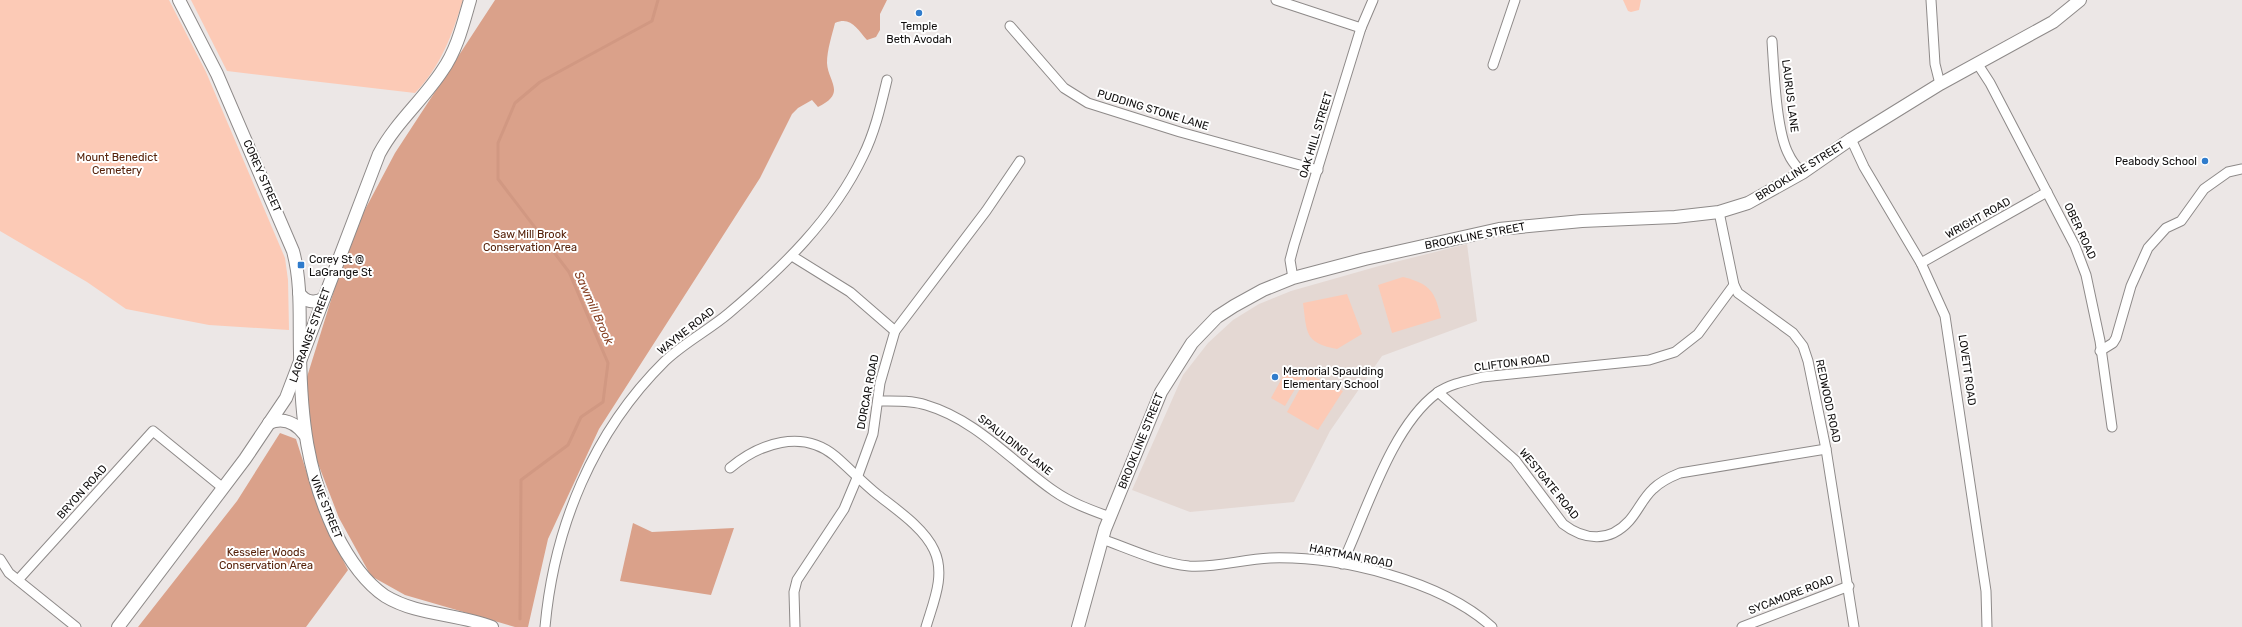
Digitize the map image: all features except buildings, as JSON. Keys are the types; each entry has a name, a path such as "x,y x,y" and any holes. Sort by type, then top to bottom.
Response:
{"main road":[{"name":"COREY STREET","path":"179,0 217,74 286,231 296,265 299,293 300,363"},
{"name":"LAGRANGE STREET","path":"118,627 223,488 288,394 379,154 398,123 443,70 457,42 470,0"},
{"name":"BROOKLINE STREET","path":"1078,627 1102,539 1161,392 1192,343 1217,317 1234,306 1263,290 1293,278 1395,252 1499,229 1582,221 1675,217 1719,212 1748,203 1802,173 1851,139 1940,84 2053,22 2080,0"},
{"path":"299,293 310,302 317,302 324,298"},
{"name":"VINE STREET","path":"300,363 305,435 309,461 326,512 341,544 357,568 373,586 390,598 414,609 492,627"},
{"path":"269,423 276,421 287,421 297,426 305,435"}],"street":[{"path":"1276,0 1361,28"},
{"name":"OAK HILL STREET","path":"1293,278 1290,260 1294,245 1361,28 1373,0"},
{"path":"1493,65 1515,0"},
{"path":"1931,0 1935,64 1940,84"},
{"name":"PUDDING STONE LANE","path":"1010,26 1064,88 1088,103 1180,132 1318,170"},
{"name":"LAURUS LANE","path":"1772,41 1779,113 1784,141 1788,155 1802,173"},
{"name":"OBER ROAD","path":"1977,63 1990,83 2075,246 2086,275 2112,427"},
{"name":"WAYNE ROAD","path":"545,627 548,598 563,532 594,455 612,425 665,362 728,314 792,256 839,198 863,156 876,123 888,80"},
{"name":"LOVETT ROAD","path":"1851,139 1864,167 1921,263 1940,301 1949,329 1986,591 1987,627"},
{"name":"DORCAR ROAD","path":"795,627 794,592 798,580 844,509 857,478 873,434 885,359 895,331 986,211 1020,161"},
{"path":"2100,351 2113,343 2116,338 2131,286 2148,248 2166,228 2181,221 2204,189 2228,172 2242,169"},
{"name":"WRIGHT ROAD","path":"1921,263 2047,192"},
{"name":"REDWOOD ROAD","path":"1719,212 1734,285 1744,299 1793,333 1802,346 1815,389 1849,586 1854,627"},
{"path":"792,256 850,292 895,331"},
{"name":"CLIFTON ROAD","path":"1342,564 1369,500 1405,426 1419,408 1438,392 1456,384 1482,377 1649,360 1675,352 1698,334 1734,285"},
{"name":"WESTGATE ROAD","path":"1438,392 1515,460 1564,524 1574,533 1587,537 1607,537 1616,532 1629,521 1653,489 1665,480 1680,473 1826,449"},
{"name":"SPAULDING LANE","path":"878,401 925,404 964,421 991,440 1054,492 1076,504 1110,517"},
{"name":"BRYON ROAD","path":"18,580 153,431 223,488"},
{"path":"730,468 742,458 762,448 783,442 797,441 811,443 835,456 857,478 901,514 922,534 934,550 939,579 926,627"},
{"name":"HARTMAN ROAD","path":"1102,539 1162,560 1188,566 1211,566 1270,558 1304,558 1342,564 1408,580 1453,601 1492,627"},
{"path":"0,559 4,572 18,580 76,627"},
{"name":"SYCAMORE ROAD","path":"1742,627 1849,586"}],"shaded area":[{"name":"Memorial Spaulding Elementary School","path":"1467,244 1477,321 1382,356 1330,431 1294,502 1190,512 1132,490 1183,375 1208,343 1233,320 1259,304 1291,291 1379,266"}],"green space":[{"name":"Mount Benedict Cemetery","path":"0,0 169,0 206,72 285,258 288,280 289,330 209,325 126,309 87,282 0,231"},
{"path":"191,0 463,0 455,26 445,50 432,72 415,93 227,71"},
{"name":"Saw Mill Brook Conservation Area","path":"495,0 887,0 880,14 880,30 876,37 867,40 850,22 841,21 835,23 827,58 828,70 834,87 832,97 818,107 812,100 798,108 792,114 760,178 599,429 548,539 528,627 515,627 405,595 371,576 339,518 297,409 351,236 395,153"},
{"path":"1623,0 1641,0 1639,10 1631,12 1628,11"},
{"path":"1403,277 1420,283 1430,290 1434,295 1441,318 1392,333 1378,285"},
{"path":"1347,294 1362,334 1337,349 1318,343 1309,335 1305,322 1303,303"},
{"path":"1287,369 1302,377 1285,406 1271,398"},
{"path":"1308,374 1343,391 1318,430 1287,412"},
{"name":"Kesseler Woods Conservation Area","path":"280,433 296,439 320,514 348,570 306,627 138,627 237,501"},
{"path":"633,523 652,532 734,528 711,595 620,581"}],"waterway":[{"name":"Sawmill Brook","path":"520,619 521,480 568,445 581,417 603,402 608,363 569,272 498,179 498,143 515,103 540,82 652,21 658,0"}],"place":[{"name":"Temple Beth Avodah","path":"919,13"},
{"name":"Peabody School","path":"2205,161"},
{"name":"Corey St @ LaGrange St","path":"301,265"},
{"name":"Memorial Spaulding Elementary School","path":"1275,377"}]}
